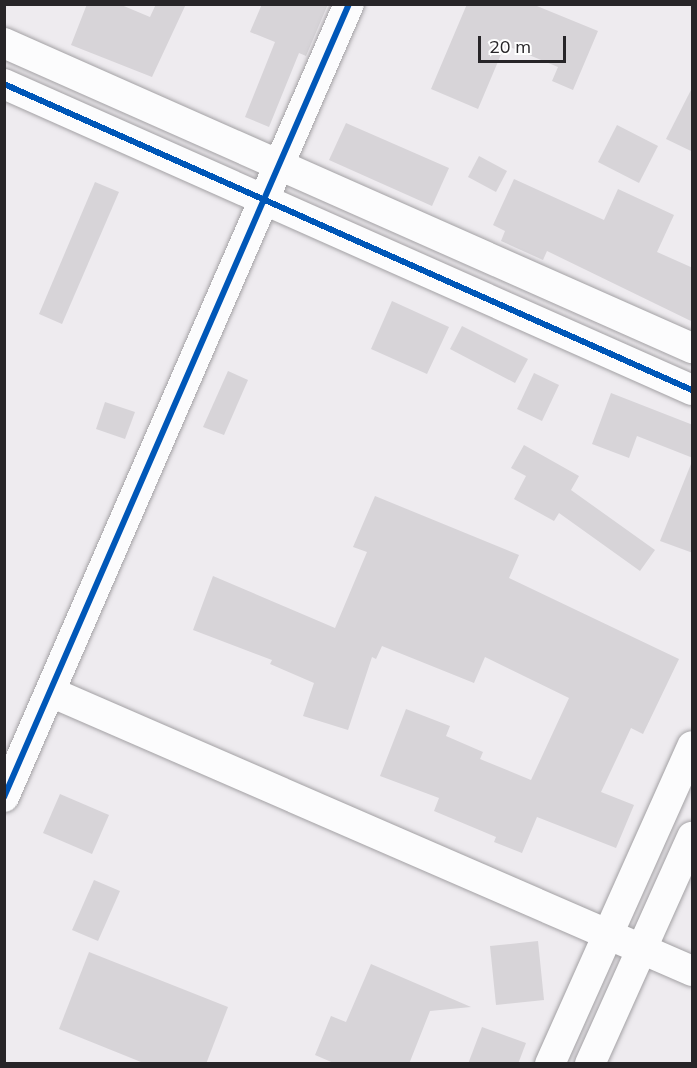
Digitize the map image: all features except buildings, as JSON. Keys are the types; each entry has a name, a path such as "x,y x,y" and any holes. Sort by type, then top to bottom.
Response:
{"street":[{"path":"4,797 52,693 263,198 349,4"},
{"path":"4,44 693,348"},
{"path":"4,84 693,390"},
{"path":"52,693 693,971"},
{"path":"549,1064 693,746"},
{"path":"590,1064 693,837"}],"cycle path":[{"path":"4,797 349,4"},
{"path":"4,84 692,390"}]}
